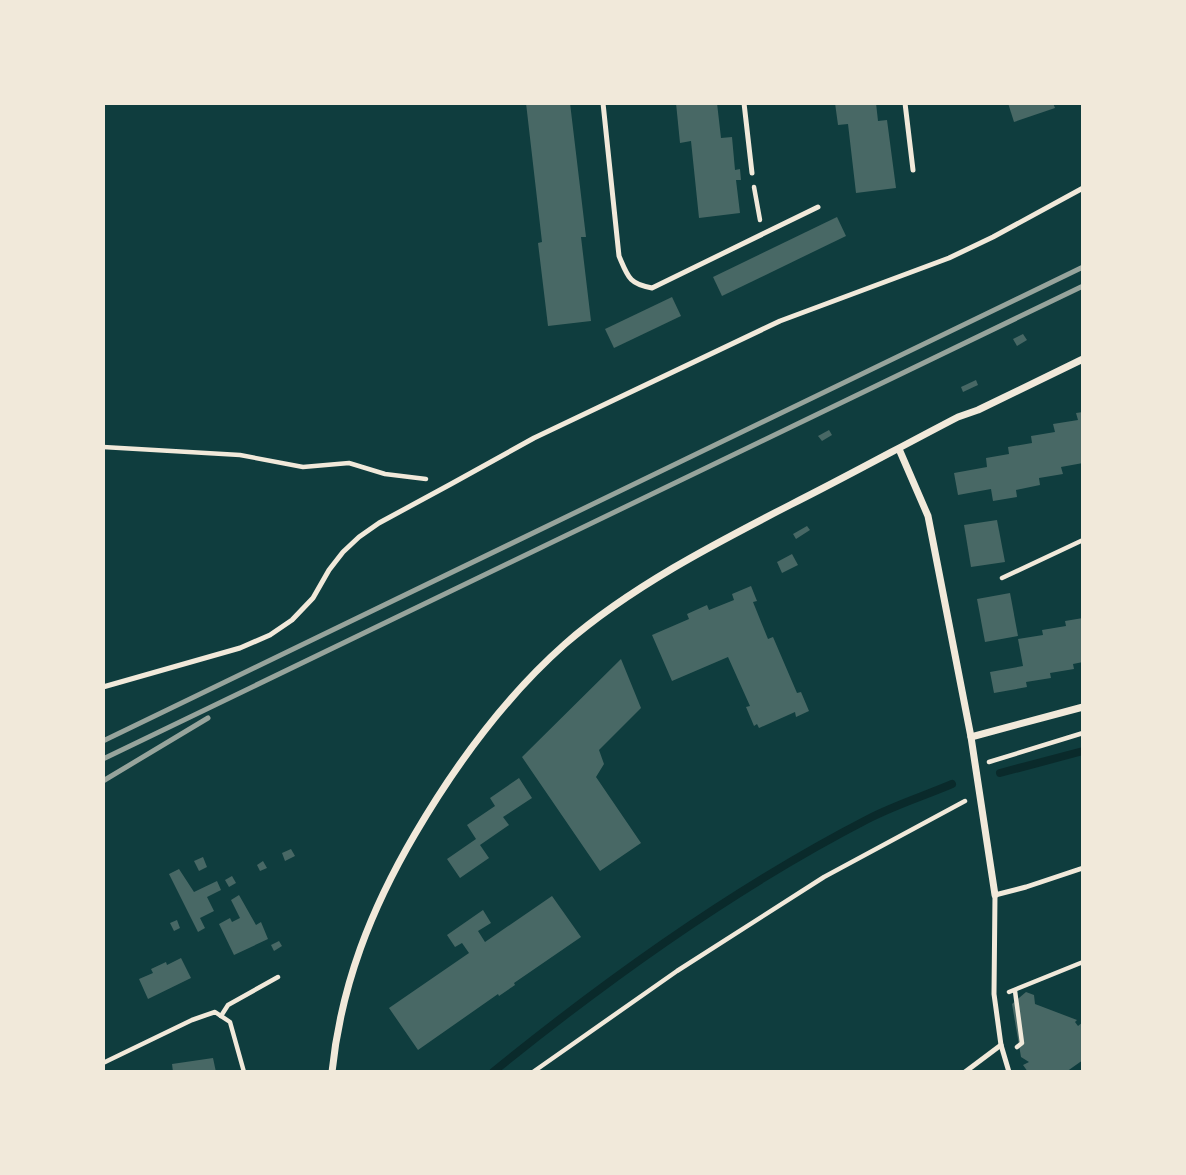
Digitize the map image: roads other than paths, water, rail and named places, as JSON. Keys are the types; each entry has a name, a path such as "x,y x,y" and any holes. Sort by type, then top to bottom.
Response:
{"street":[{"path":"331,1072 349,984 369,924 398,864 446,781 509,699 566,644 705,548 958,417 1083,359"},
{"path":"899,449 928,516 971,737 995,895"},
{"path":"971,737 1083,707"}],"lane":[{"path":"603,103 620,257 627,276 636,285 652,288 818,207"},
{"path":"744,103 752,173"},
{"path":"905,103 913,170"},
{"path":"103,687 240,648 270,635 292,620 313,598 343,551 379,523 534,438 780,321 949,258 1083,188"},
{"path":"1009,1072 1001,1045 994,994 995,895 1083,868"},
{"path":"965,1072 1001,1045"}],"waterway":[{"path":"1000,773 1083,751"},
{"path":"493,1072 628,968 721,904 868,819 952,784"}],"railway":[{"path":"103,741 1083,267"},
{"path":"103,759 1083,286"},
{"path":"103,781 208,718"}]}
